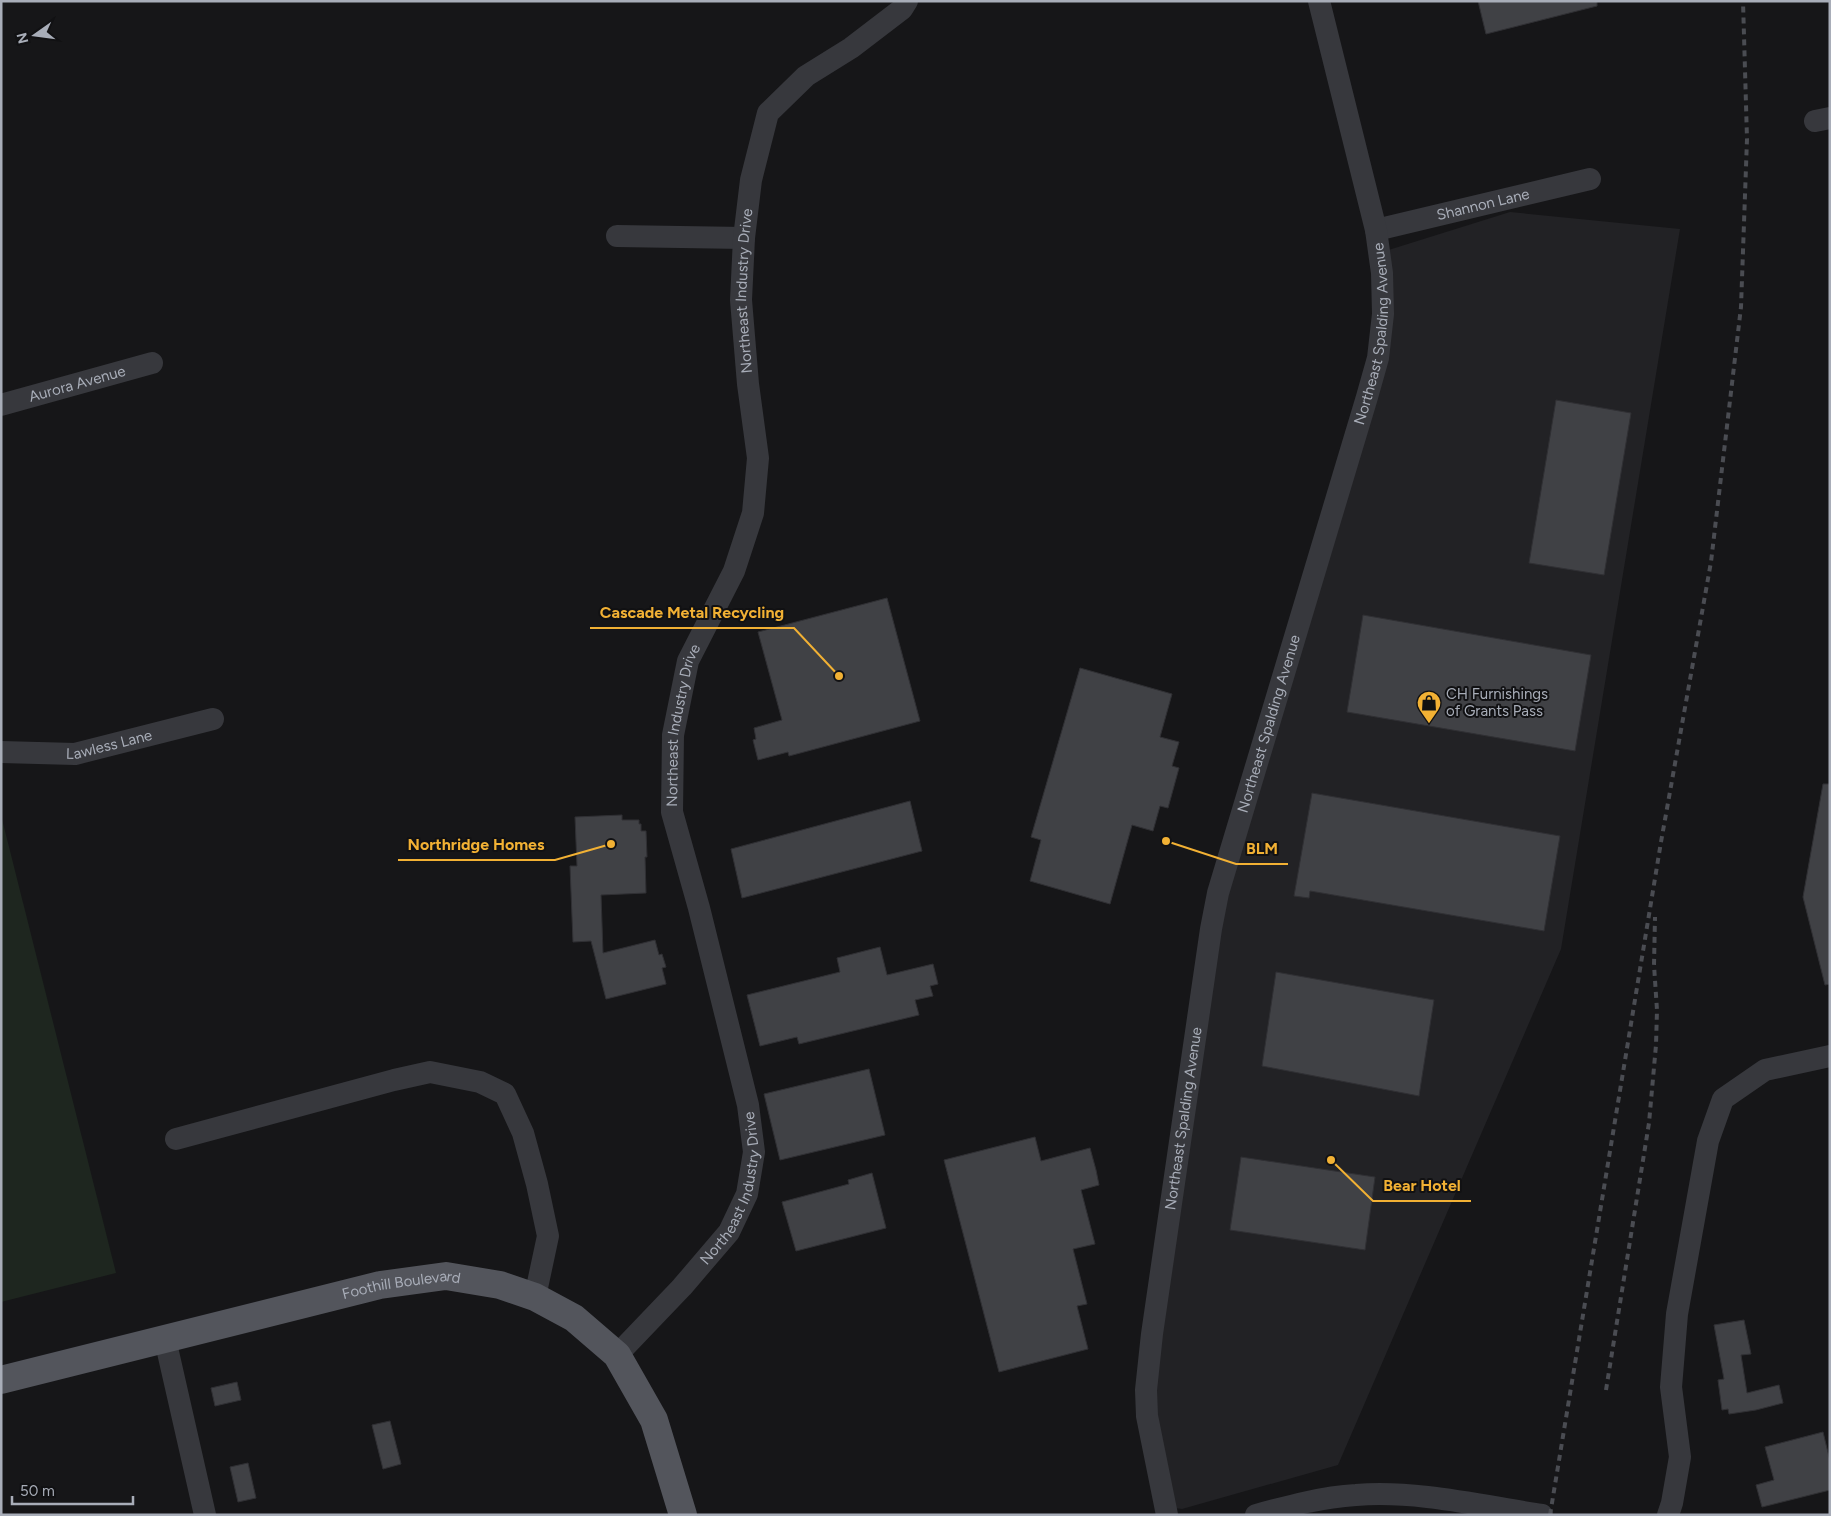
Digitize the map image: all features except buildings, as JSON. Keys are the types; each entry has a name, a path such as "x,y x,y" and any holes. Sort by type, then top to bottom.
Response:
{"main road":[{"name":"Foothill Boulevard","path":"1,1380 380,1285 446,1276 500,1285 535,1296 574,1318 617,1355 654,1420 683,1515"}],"street":[{"name":"Northeast Industry Drive","path":"617,1355 682,1286 729,1232 747,1194 754,1152 748,1105 699,908 672,812 673,735 688,661 734,571 753,513 758,458 748,384 741,300 744,238 751,180 768,113 806,76 850,48 902,9 907,1"},
{"name":"Northeast Spalding Avenue","path":"1168,1515 1148,1424 1146,1390 1152,1334 1211,929 1218,893 1378,358 1384,314 1382,273 1376,230 1319,1"},
{"name":"Shannon Lane","path":"1376,230 1590,179"},
{"path":"617,236 744,238"},
{"name":"Aurora Avenue","path":"1,405 152,363"},
{"name":"Lawless Lane","path":"1,752 75,754 213,719"},
{"path":"1668,1515 1680,1457 1671,1387 1677,1314 1708,1141 1723,1099 1766,1070 1830,1056"},
{"path":"176,1139 430,1072 480,1082 505,1094 523,1133 537,1184 548,1236 535,1296"},
{"path":"165,1339 205,1515"},
{"path":"1256,1515 1304,1502 1357,1495 1414,1496 1542,1515"}],"shaded area":[{"path":"1510,212 1680,229 1561,949 1338,1465 1182,1509 1175,1508 1147,1416 1211,929 1367,397 1379,253"},
{"path":"1,815 116,1273 1,1302"}],"railway":[{"path":"1550,1515 1661,842 1711,562 1741,307 1747,139 1743,1"},
{"path":"1606,1390 1649,1123 1656,1045 1655,917"}],"place":[{"name":"Cascade Metal Recycling","path":"839,676"},
{"name":"CH Furnishings of Grants Pass","path":"1429,724"},
{"name":"BLM","path":"1166,841"},
{"name":"Northridge Homes","path":"611,844"},
{"name":"Bear Hotel","path":"1331,1160"}]}
